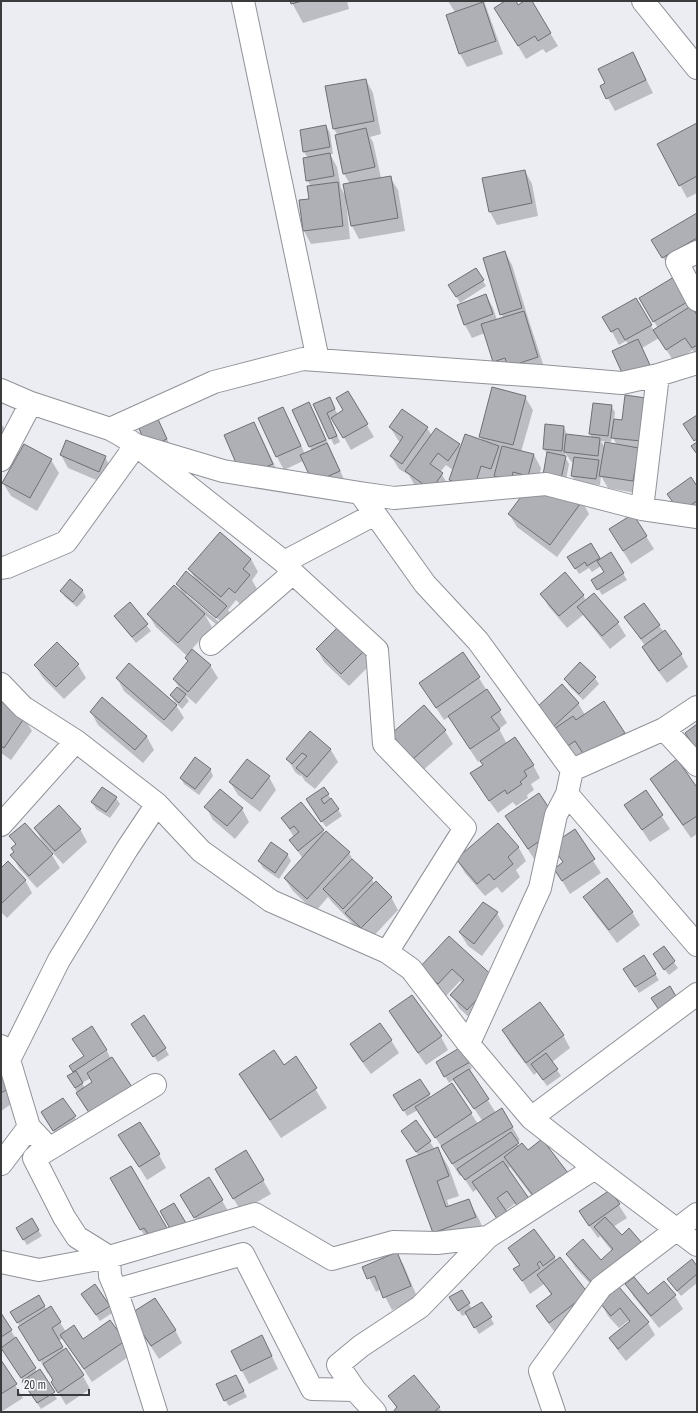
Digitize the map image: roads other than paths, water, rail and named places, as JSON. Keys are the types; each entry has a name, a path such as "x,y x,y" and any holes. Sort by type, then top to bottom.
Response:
{"street":[{"path":"243,1 318,360"},
{"path":"643,1 697,68"},
{"path":"697,252 676,262 697,300"},
{"path":"110,429 214,382 304,359 622,383 658,375 697,363"},
{"path":"642,508 658,375"},
{"path":"1,390 31,403 110,429 136,445 288,568 377,650 384,744 465,828 387,952"},
{"path":"1,460 31,403"},
{"path":"136,445 223,471 394,498 546,484 642,508 697,517"},
{"path":"1,568 7,567 66,542 136,445"},
{"path":"360,493 425,584 478,640 572,770 567,794 556,815 540,888 469,1043 467,1042"},
{"path":"211,644 288,568 375,514"},
{"path":"1,684 22,707 76,741 157,804 201,851 271,901 387,952 411,969 467,1042 531,1118 697,1245"},
{"path":"572,770 664,729 697,707"},
{"path":"664,729 697,765"},
{"path":"1,825 76,741"},
{"path":"567,794 697,945"},
{"path":"34,1158 48,1146 29,1127 5,1053 59,960 127,849 157,804"},
{"path":"531,1118 697,994"},
{"path":"34,1158 155,1085"},
{"path":"1,1164 29,1127"},
{"path":"34,1158 64,1217 77,1237 109,1257"},
{"path":"375,1412 355,1390 338,1365 361,1346 420,1307 488,1238 595,1168"},
{"path":"1,1262 39,1270 109,1257 255,1214 332,1259 393,1242 437,1243 488,1238"},
{"path":"554,1412 540,1371 601,1287 697,1214"},
{"path":"116,1290 243,1254 312,1388 355,1390"},
{"path":"109,1257 110,1276 136,1348 156,1412"}]}
